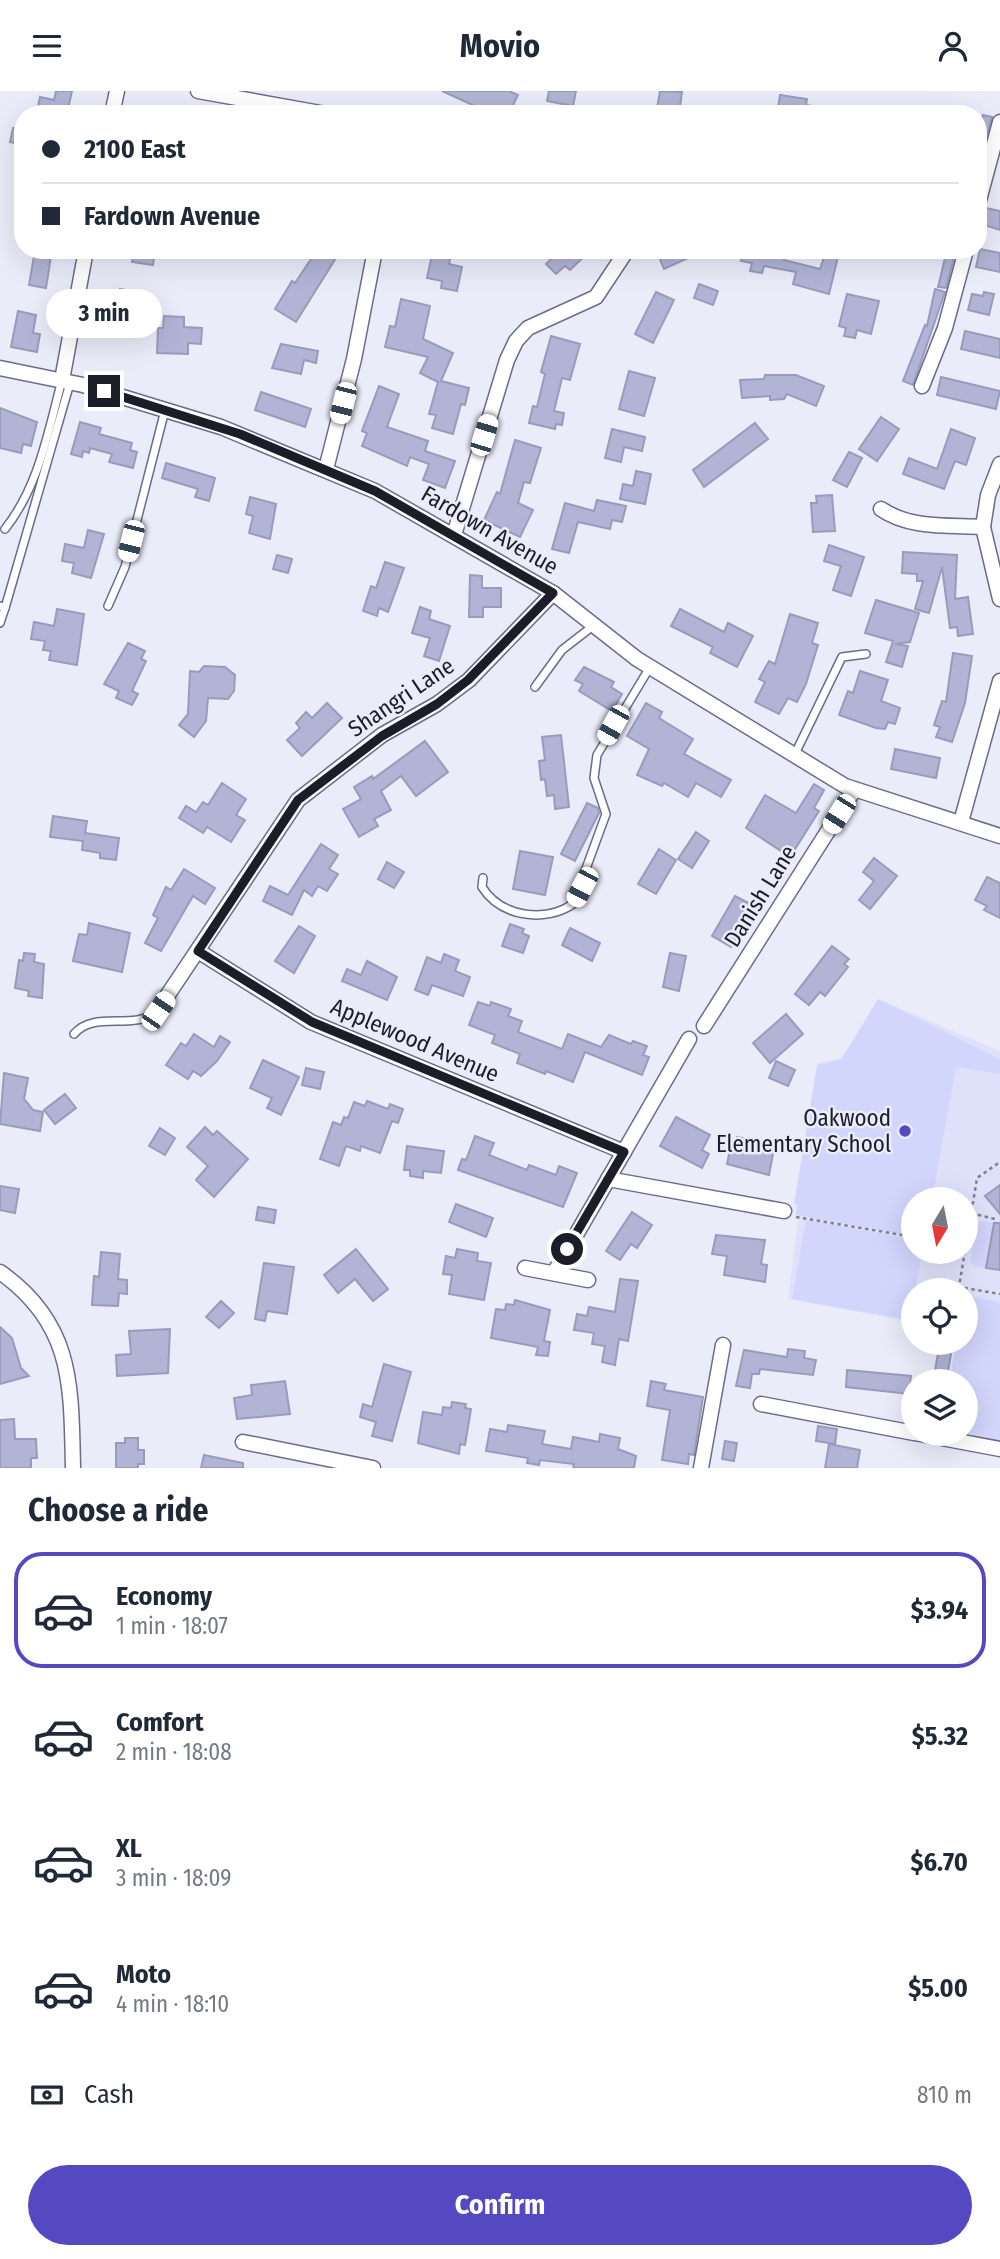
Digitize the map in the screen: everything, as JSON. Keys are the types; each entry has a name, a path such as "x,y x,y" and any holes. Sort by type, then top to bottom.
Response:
{"street":[{"path":"198,91 276,105"},
{"path":"987,170 1000,122"},
{"path":"66,381 85,259"},
{"path":"326,470 354,359 373,259"},
{"path":"454,535 507,360 516,341 528,328 596,297 621,259"},
{"path":"922,386 945,328 964,259"},
{"name":"Fardown Avenue","path":"0,367 66,381 165,409 240,434 375,491 553,593 650,667 854,790 1000,836"},
{"path":"1000,464 988,495 983,527 1000,599"},
{"path":"881,509 895,519 912,523 983,527"},
{"name":"Shangri Lane","path":"158,1011 298,800 382,736 437,704 468,680 553,593"},
{"path":"961,822 1000,681"},
{"name":"Danish Lane","path":"704,1026 854,790"},
{"name":"Applewood Avenue","path":"198,951 312,1022 624,1152"},
{"path":"554,1273 689,1039"},
{"path":"608,1179 789,1213"},
{"path":"525,1268 588,1280"},
{"path":"0,1272 39,1308 61,1346 70,1379 74,1468"},
{"path":"701,1468 723,1345"},
{"path":"761,1404 901,1431"},
{"path":"243,1442 373,1468"},
{"path":"978,1445 1000,1449"}],"lane":[{"path":"5,529 19,511 38,468 66,381"},
{"path":"0,623 66,381"},
{"path":"108,606 125,567 165,409"},
{"path":"535,687 569,643 594,625"},
{"path":"794,756 842,657 866,654"},
{"path":"484,878 482,887 490,899 519,913 541,917 561,912 573,904 582,887 606,814 594,778 597,755 650,667"},
{"path":"74,1034 88,1023 146,1020 158,1011"}],"path":[{"path":"975,1187 977,1178 1000,1162"},
{"path":"789,1213 901,1235"},
{"path":"978,1215 995,1219"},
{"path":"963,1264 959,1287 1000,1294"}],"shaded area":[{"path":"878,999 1000,1059 1000,1074 956,1067 934,1187 901,1187 901,1234 796,1215 797,1204 794,1204 817,1065 841,1060"},
{"name":"Oakwood Elementary School","path":"883,1001 1000,1051 1000,1337 978,1333 978,1278 901,1278 901,1320 788,1299 818,1063 841,1058"},
{"path":"806,1220 901,1237 901,1264 920,1264 917,1278 901,1278 901,1319 792,1299"},
{"path":"981,1221 994,1223 986,1268 972,1264 978,1264 978,1224"},
{"path":"978,1298 1000,1302 1000,1440 978,1435 978,1369 951,1369 954,1355 978,1355"}],"building":[{"path":"56,91 72,91 69,105 38,105 40,97 54,100"},
{"path":"442,91 509,91 518,95 513,105 473,105"},
{"path":"549,91 576,91 573,105 547,101"},
{"path":"660,91 682,92 680,105 658,105"},
{"path":"780,95 807,99 806,105 778,105"},
{"path":"987,116 992,117 987,134"},
{"path":"13,128 14,128 14,143 10,142"},
{"path":"987,208 1000,211 1000,230 987,226"},
{"path":"987,250 1000,253 1000,272 976,267 978,259 987,259"},
{"path":"33,259 51,259 46,288 29,285"},
{"path":"132,259 154,259 153,265 132,262"},
{"path":"311,259 335,259 296,322 275,309 292,281 295,283"},
{"path":"431,259 450,259 449,264 462,267 457,291 441,288 442,281 427,278"},
{"path":"551,259 582,259 570,270 565,266 556,274 546,264"},
{"path":"660,259 686,259 664,269"},
{"path":"784,259 820,269 823,259 838,259 829,294 793,284 796,272 764,266 762,273 750,271 752,263 741,261"},
{"path":"945,259 954,259 946,288 938,287"},
{"path":"699,284 718,291 713,305 694,298"},
{"path":"120,289 142,293 134,337 111,333"},
{"path":"935,289 945,292 913,385 903,381 925,325 927,326"},
{"path":"656,292 674,300 653,343 635,334"},
{"path":"984,292 994,294 989,315 968,310 972,294 983,296"},
{"path":"847,294 879,301 871,334 857,330 855,338 844,336 846,328 839,326"},
{"path":"401,299 430,306 423,339 453,353 441,381 469,388 465,405 461,404 453,434 432,428 436,415 429,414 438,382 420,373 428,357 385,347 390,326 395,327"},
{"path":"18,311 36,315 33,333 40,334 37,352 11,347"},
{"path":"164,316 184,317 184,327 202,328 201,344 188,343 188,354 157,353 158,328 163,328"},
{"path":"965,331 1000,339 1000,358 961,349"},
{"path":"551,336 580,344 570,380 562,378 554,411 564,413 562,425 556,424 555,429 529,423 533,406 537,407 545,374 541,372"},
{"path":"281,344 318,351 316,363 304,360 301,374 272,368"},
{"path":"629,371 655,378 644,416 619,409"},
{"path":"765,375 796,375 824,386 816,406 787,394 784,399 770,400 770,396 742,398 740,380 764,379"},
{"path":"941,377 1000,391 996,409 937,395"},
{"path":"379,386 399,394 387,427 428,441 425,451 455,461 445,488 423,480 429,464 410,457 407,466 362,446 367,433 362,431"},
{"path":"261,392 311,409 305,427 255,410"},
{"path":"0,408 37,422 31,446 23,444 21,453 0,448"},
{"path":"881,417 899,429 877,461 859,449"},
{"path":"80,422 101,428 99,434 132,443 130,450 137,452 133,468 109,462 112,454 90,448 89,453 83,451 82,457 71,454"},
{"path":"755,423 768,439 704,487 693,470"},
{"path":"612,429 645,437 642,451 624,447 621,462 605,458"},
{"path":"951,429 975,438 966,465 955,461 944,489 903,474 909,458 937,469"},
{"path":"515,440 541,448 530,483 524,482 518,503 533,510 520,537 484,520 497,492 500,494"},
{"path":"849,452 862,458 847,487 833,480"},
{"path":"166,463 215,478 209,501 195,497 198,489 162,478"},
{"path":"636,471 651,474 645,504 620,499 623,484 633,486"},
{"path":"832,495 835,531 813,532 811,503 817,503 816,496"},
{"path":"250,497 276,504 270,539 249,533 253,516 246,514"},
{"path":"597,500 626,506 622,522 612,520 610,529 578,522 569,553 552,549 565,503 594,511"},
{"path":"88,530 104,534 91,578 72,573 74,563 62,561 65,544 84,548"},
{"path":"829,545 864,557 851,596 833,590 841,566 824,561"},
{"path":"903,552 957,555 955,599 968,597 973,634 958,636 957,627 950,628 942,567 929,613 915,609 923,581 917,581 917,574 902,573"},
{"path":"277,555 292,559 288,573 273,569"},
{"path":"385,562 404,568 388,612 379,608 377,616 363,611 371,586 376,588"},
{"path":"470,575 482,576 482,588 501,588 501,607 483,607 483,617 469,617"},
{"path":"876,600 919,613 910,642 895,644 908,646 902,667 886,662 893,641 865,633"},
{"path":"420,607 431,611 429,619 450,626 439,661 424,656 430,638 412,633"},
{"path":"57,609 84,614 77,665 49,660 51,651 43,650 45,641 31,639 34,622 54,626"},
{"path":"680,609 724,632 728,623 753,636 737,667 710,653 713,647 671,626"},
{"path":"790,614 818,623 812,643 818,645 806,684 797,702 788,698 779,714 755,702 765,682 759,679 769,661 775,664"},
{"path":"128,643 145,651 141,659 146,661 132,691 138,694 132,705 116,698 119,691 104,684"},
{"path":"953,653 972,656 965,703 952,742 936,737 940,727 934,725 942,701 946,702"},
{"path":"204,666 225,667 235,675 234,691 228,699 208,698 206,721 194,737 179,725 188,714 190,671 199,672"},
{"path":"584,667 614,682 611,687 622,694 612,711 579,691 583,684 575,680"},
{"path":"860,671 888,680 881,701 900,708 895,724 888,722 885,729 876,728 839,715 848,691 853,693"},
{"path":"327,703 342,718 302,756 287,740 300,728 296,723 306,712 312,718"},
{"path":"646,703 662,712 659,718 693,739 684,754 731,780 721,797 696,783 688,797 664,783 662,786 637,775 649,749 627,736"},
{"path":"561,735 569,807 555,809 554,795 547,796 545,779 541,780 539,761 545,760 542,737"},
{"path":"425,741 448,772 416,796 401,776 381,791 391,810 374,819 378,826 359,837 343,809 361,799 354,787 372,776 373,779"},
{"path":"895,749 940,758 936,778 891,769"},
{"path":"222,783 246,799 236,815 245,820 231,842 207,827 203,833 179,818 186,806 196,812 203,802 208,805"},
{"path":"814,784 824,790 814,808 819,811 790,857 746,828 765,795 796,813"},
{"path":"587,803 598,808 599,813 575,861 561,854"},
{"path":"53,816 87,821 85,833 119,838 116,860 100,858 100,853 82,850 83,841 50,837"},
{"path":"696,832 709,841 692,868 678,859"},
{"path":"321,844 338,855 329,869 338,874 327,891 318,886 312,896 304,890 292,915 263,901 270,886 288,895"},
{"path":"659,849 676,860 656,894 638,884"},
{"path":"520,851 553,857 545,895 513,889"},
{"path":"874,858 897,876 870,909 859,900 874,881 863,872"},
{"path":"387,862 404,872 394,888 378,879"},
{"path":"184,869 215,888 205,904 193,896 161,951 145,943 158,918 153,915 166,887 171,890"},
{"path":"987,877 1000,883 1000,918 984,910 987,906 975,900"},
{"path":"735,896 754,906 731,947 712,936"},
{"path":"89,923 130,933 122,972 73,961 79,934 87,935"},
{"path":"510,924 524,929 522,933 529,936 523,953 502,946"},
{"path":"299,926 315,936 294,973 275,961"},
{"path":"570,928 600,943 592,961 562,945"},
{"path":"832,946 849,959 844,964 848,967 825,996 820,992 809,1005 795,994"},
{"path":"24,953 35,954 34,962 44,964 42,998 28,996 29,991 15,988 19,960 23,961"},
{"path":"670,953 686,956 679,991 663,987"},
{"path":"444,954 459,960 455,971 470,977 463,996 432,985 428,995 415,990 427,957 441,963"},
{"path":"367,961 397,977 387,1000 342,981 347,969 361,975"},
{"path":"478,1002 490,1006 491,1002 511,1009 508,1016 522,1021 518,1032 562,1049 568,1034 601,1047 609,1035 631,1044 633,1041 647,1046 643,1055 649,1057 642,1075 585,1052 573,1082 546,1071 545,1074 517,1063 520,1054 492,1043 495,1035 469,1025"},
{"path":"786,1014 803,1034 770,1063 753,1043"},
{"path":"194,1034 214,1047 220,1036 230,1042 217,1061 201,1076 193,1071 188,1079 166,1065 181,1043 186,1046"},
{"path":"263,1060 299,1077 281,1115 267,1108 272,1098 250,1088"},
{"path":"776,1061 795,1070 788,1086 769,1078"},
{"path":"306,1068 324,1072 320,1089 302,1085"},
{"path":"4,1073 28,1078 24,1099 33,1110 43,1112 40,1131 0,1124"},
{"path":"65,1094 76,1108 55,1124 44,1110"},
{"path":"367,1101 388,1109 390,1104 403,1109 398,1123 392,1121 380,1153 361,1146 360,1151 346,1146 339,1166 320,1159 333,1122 341,1125 344,1117 348,1118 354,1102 365,1106"},
{"path":"676,1117 710,1135 702,1150 709,1154 702,1168 660,1146"},
{"path":"205,1127 213,1135 217,1131 248,1159 214,1197 196,1180 208,1166 187,1147"},
{"path":"160,1128 175,1138 165,1155 149,1146"},
{"path":"475,1136 494,1143 489,1155 527,1170 529,1165 556,1175 559,1166 577,1173 563,1207 458,1170 462,1159 466,1160"},
{"path":"737,1137 775,1144 769,1175 727,1164 731,1145 736,1146"},
{"path":"407,1146 444,1151 441,1173 423,1171 423,1178 410,1176 410,1170 404,1170"},
{"path":"1000,1185 1000,1214 985,1196"},
{"path":"0,1186 19,1189 15,1213 0,1210"},
{"path":"456,1204 493,1218 486,1237 449,1222"},
{"path":"258,1207 276,1210 274,1223 256,1220"},
{"path":"632,1212 652,1225 637,1248 631,1244 620,1260 606,1251"},
{"path":"994,1223 1000,1223 1000,1270 986,1268"},
{"path":"716,1235 765,1240 761,1264 767,1265 765,1282 724,1275 727,1256 712,1254"},
{"path":"356,1249 388,1289 373,1301 355,1279 338,1293 324,1275"},
{"path":"457,1249 478,1253 477,1261 491,1263 484,1300 449,1294 452,1275 443,1274 446,1256 455,1258"},
{"path":"101,1252 120,1254 118,1279 127,1280 127,1294 119,1293 118,1306 92,1305 94,1276 99,1277"},
{"path":"264,1263 294,1267 287,1314 267,1311 265,1321 255,1319"},
{"path":"620,1279 638,1281 628,1341 619,1339 615,1365 602,1362 605,1346 592,1344 594,1333 574,1330 577,1314 587,1316 589,1307 615,1312"},
{"path":"515,1300 550,1310 544,1341 550,1342 548,1356 536,1355 538,1347 491,1338 496,1309 505,1310 506,1304 514,1305"},
{"path":"221,1301 234,1313 219,1328 206,1317"},
{"path":"0,1327 12,1338 21,1368 29,1376 0,1384"},
{"path":"170,1329 168,1373 117,1376 116,1355 131,1354 129,1331"},
{"path":"788,1349 805,1351 804,1358 816,1360 813,1375 760,1369 759,1374 752,1374 750,1388 736,1386 744,1350 787,1357"},
{"path":"938,1355 951,1355 948,1369 935,1369"},
{"path":"384,1364 411,1372 392,1441 372,1436 376,1422 360,1417 363,1404 372,1407"},
{"path":"847,1370 901,1375 901,1393 846,1387"},
{"path":"285,1381 290,1414 237,1419 234,1398 252,1395 251,1385"},
{"path":"651,1381 666,1384 664,1390 703,1397 694,1455 689,1454 688,1464 662,1460 670,1410 647,1406"},
{"path":"452,1402 466,1404 465,1408 471,1409 465,1445 460,1444 459,1454 418,1443 423,1412 442,1415 443,1407 451,1408"},
{"path":"14,1419 15,1439 36,1439 37,1458 31,1458 31,1468 0,1468 0,1420"},
{"path":"508,1425 545,1431 542,1444 571,1449 573,1437 599,1442 600,1434 620,1438 618,1449 636,1456 634,1468 573,1468 574,1464 540,1460 539,1465 527,1463 528,1458 486,1451 490,1429 507,1432"},
{"path":"818,1426 837,1429 835,1444 816,1441"},
{"path":"125,1438 138,1438 138,1450 144,1450 144,1464 138,1464 138,1468 116,1468 116,1443 125,1443"},
{"path":"725,1441 737,1443 734,1461 722,1459"},
{"path":"829,1444 860,1450 857,1468 825,1468"},
{"path":"204,1455 243,1463 243,1468 201,1468"}],"place":[{"name":"Oakwood Elementary School","path":"905,1131"}],"route":[{"path":"104,391 240,434 375,491 553,593 535,615 468,680 437,704 382,736 327,775 298,800 198,951 312,1022 624,1152 567,1249"}]}
